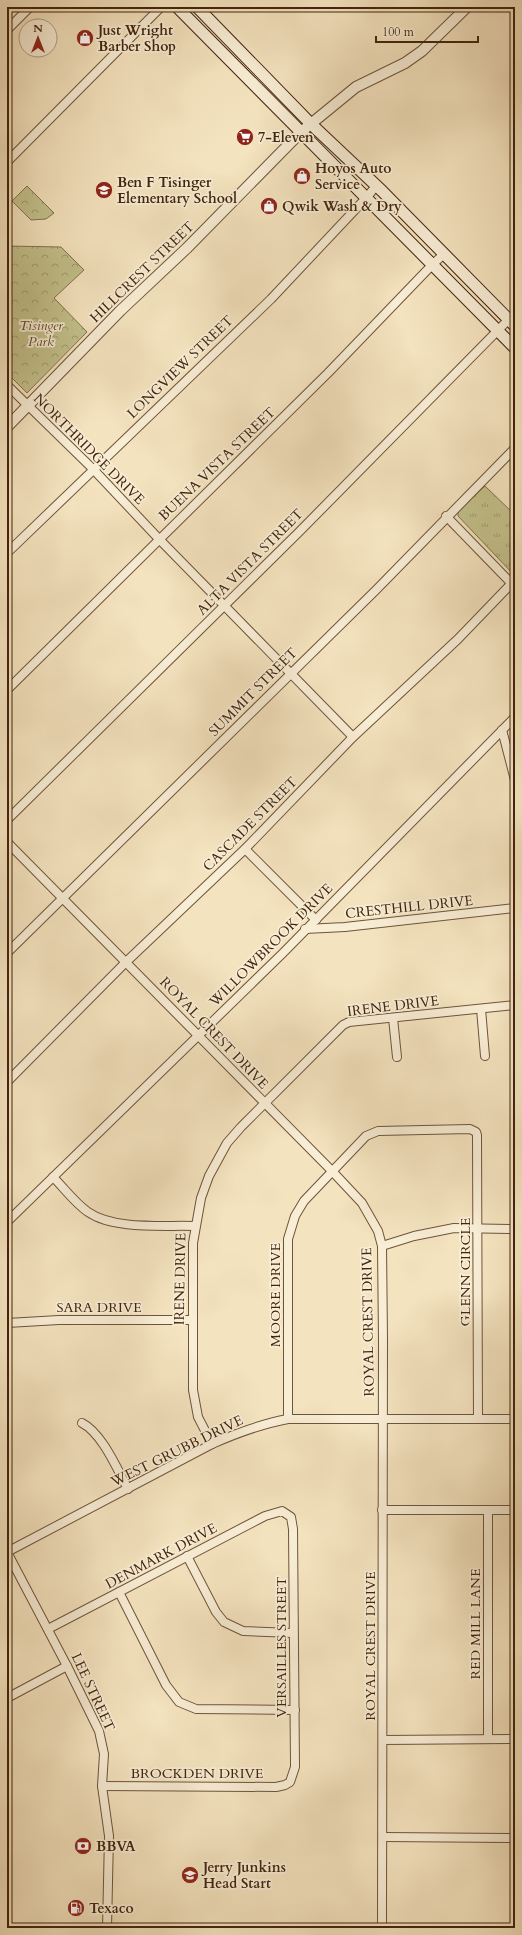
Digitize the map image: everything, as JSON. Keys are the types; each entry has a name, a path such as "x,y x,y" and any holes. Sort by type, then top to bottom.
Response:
{"main road":[{"path":"177,7 515,348"},
{"path":"197,7 311,124 379,189 512,323"},
{"path":"231,62 241,52"}],"street":[{"path":"7,30 30,7"},
{"path":"7,162 161,7"},
{"name":"HILLCREST STREET","path":"7,427 120,311 187,248 302,132 356,88 405,63 422,51 467,7"},
{"path":"367,197 379,189"},
{"name":"LONGVIEW STREET","path":"7,553 271,299 367,197"},
{"name":"BUENA VISTA STREET","path":"7,690 328,373 444,254"},
{"name":"ALTA VISTA STREET","path":"7,820 224,605 497,330 512,323"},
{"name":"NORTHRIDGE DRIVE","path":"7,385 93,469 159,539 291,672 353,737"},
{"name":"SUMMIT STREET","path":"7,953 376,590 446,516 515,448"},
{"path":"446,516 513,585"},
{"name":"CASCADE STREET","path":"7,1082 126,962 245,849 353,737 458,639 513,585"},
{"name":"WILLOWBROOK DRIVE","path":"7,1222 268,968 515,717"},
{"path":"502,730 515,780"},
{"name":"ROYAL CREST DRIVE","path":"7,842 332,1171 362,1203 378,1231 382,1246 384,1837 382,1928"},
{"path":"245,849 316,920"},
{"name":"CRESTHILL DRIVE","path":"305,929 345,927 515,908"},
{"name":"IRENE DRIVE","path":"212,1444 198,1417 193,1390 193,1243 194,1226 201,1198 209,1176 227,1143 264,1103 343,1025 349,1022 515,1005"},
{"path":"481,1009 485,1056"},
{"path":"393,1018 397,1057"},
{"name":"MOORE DRIVE","path":"288,1419 288,1239 295,1216 304,1201 366,1136 378,1131 470,1129"},
{"name":"GLENN CIRCLE","path":"470,1129 476,1132 477,1135 478,1418"},
{"path":"53,1177 87,1211 104,1220 117,1224 194,1226"},
{"path":"382,1246 414,1236 454,1228 515,1229"},
{"name":"SARA DRIVE","path":"7,1323 59,1320 192,1320"},
{"name":"WEST GRUBB DRIVE","path":"7,1552 212,1444 270,1422 288,1419 515,1419"},
{"path":"82,1423 93,1430 128,1488"},
{"path":"382,1510 515,1510"},
{"name":"RED MILL LANE","path":"488,1510 488,1739"},
{"name":"DENMARK DRIVE","path":"48,1629 274,1512 282,1511 287,1514"},
{"name":"VERSAILLES STREET","path":"287,1514 293,1522 295,1767 290,1782"},
{"name":"LEE STREET","path":"7,1552 68,1666 99,1731 102,1742 104,1754 102,1786 108,1836 107,1928"},
{"path":"188,1556 216,1612 224,1622 243,1631 293,1633"},
{"path":"119,1592 166,1686 179,1702 196,1709 295,1710"},
{"path":"7,1698 68,1666"},
{"path":"383,1740 515,1739"},
{"name":"BROCKDEN DRIVE","path":"102,1786 276,1787 290,1782"},
{"path":"384,1837 515,1838"}],"green space":[{"path":"27,186 54,213 46,219 31,220 12,201"},
{"name":"Tisinger Park","path":"7,246 61,247 84,270 54,298 87,332 27,393 7,373"},
{"path":"485,486 515,515 514,575 458,516 458,511"}],"place":[{"name":"Just Wright Barber Shop","path":"85,38"},
{"name":"7-Eleven","path":"245,137"},
{"name":"Hoyos Auto Service","path":"302,176"},
{"name":"Ben F Tisinger Elementary School","path":"104,190"},
{"name":"Qwik Wash & Dry","path":"269,206"},
{"name":"BBVA","path":"83,1846"},
{"name":"Jerry Junkins Head Start","path":"190,1875"},
{"name":"Texaco","path":"76,1908"}]}
